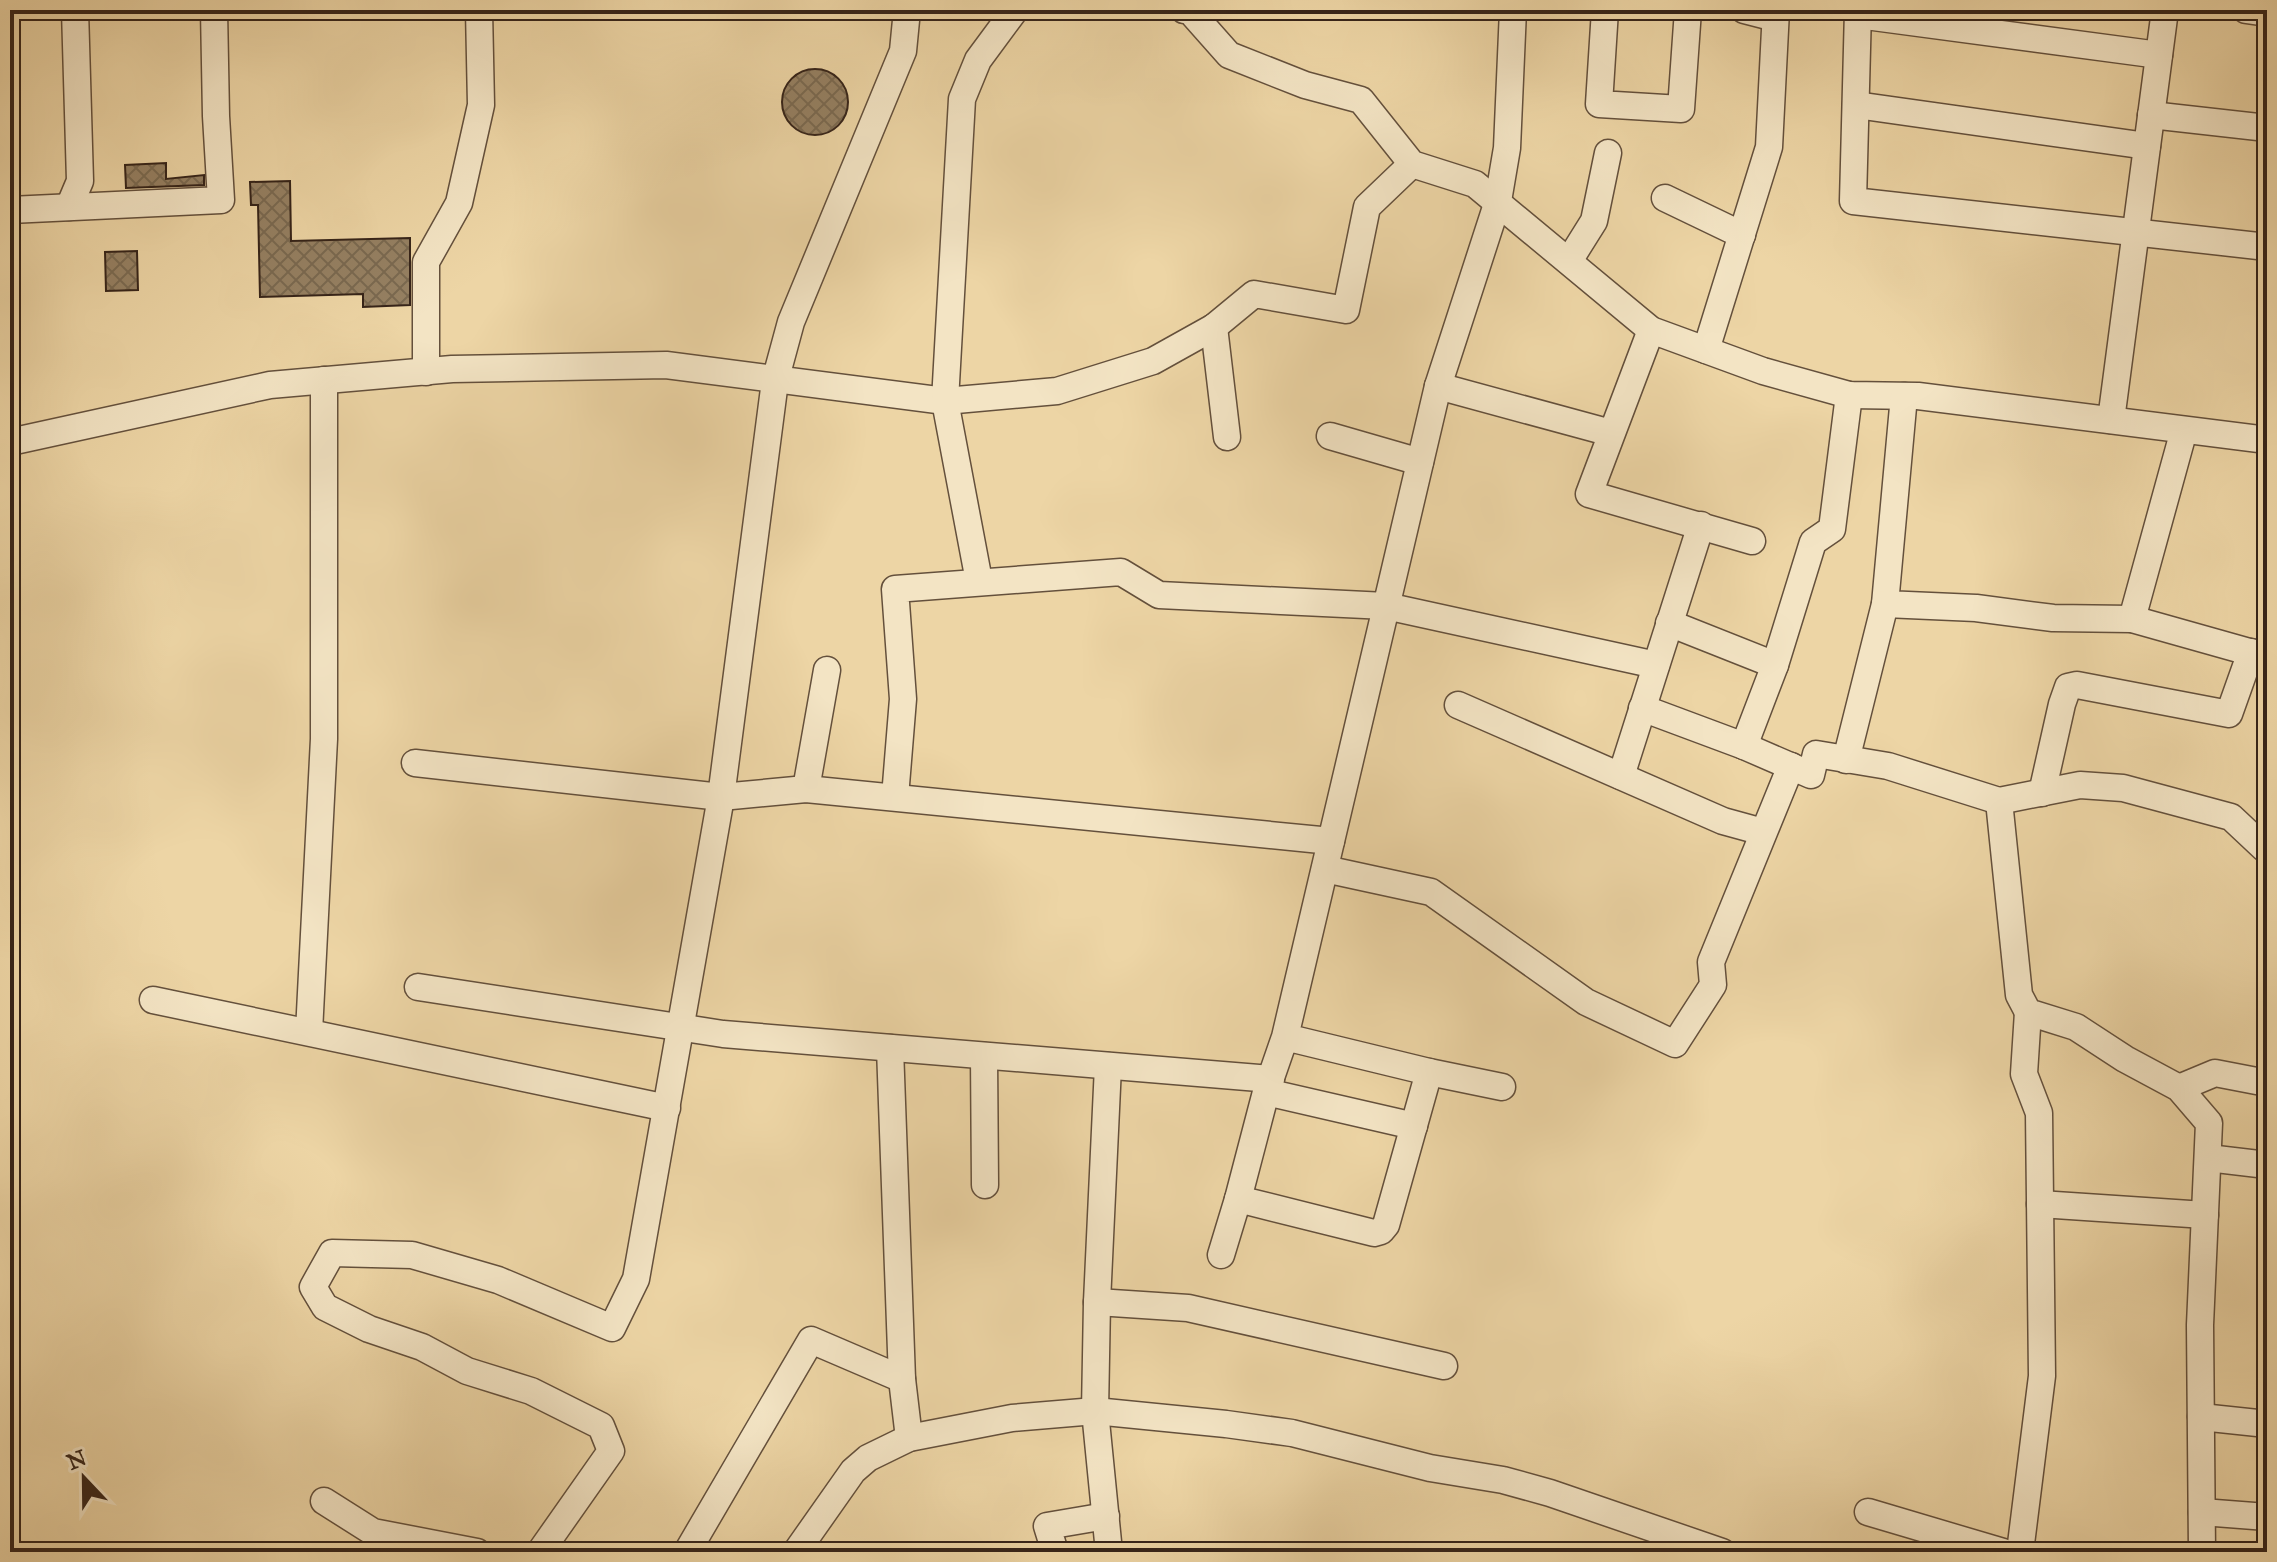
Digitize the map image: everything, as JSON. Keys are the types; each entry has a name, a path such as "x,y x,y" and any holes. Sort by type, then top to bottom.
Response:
{"street":[{"path":"69,207 80,181 75,10"},
{"path":"10,210 221,200 214,10"},
{"path":"426,372 426,262 459,203 481,105 479,10"},
{"path":"540,1552 611,1451 601,1426 531,1391 467,1371 422,1347 369,1329 325,1307 313,1287 332,1253 412,1255 498,1280 612,1328 636,1279 721,797 775,381 791,322 903,51 907,10"},
{"path":"979,581 945,401 962,99 978,60 1015,10"},
{"path":"1184,10 1190,11 1229,55 1305,85 1361,100 1412,164 1475,184 1651,330 1763,371 1849,395 1904,396 2267,440"},
{"path":"1213,36 1217,10"},
{"path":"1221,1255 1268,1086 1285,1037 1438,386 1498,201 1507,148 1513,10"},
{"path":"1605,10 1599,104 1681,109 1688,10"},
{"path":"1706,350 1769,147 1776,14 1744,10"},
{"path":"2111,420 2165,10"},
{"path":"2246,10 2267,13"},
{"path":"2159,55 1858,13 1853,201 2267,247"},
{"path":"1856,105 2147,146"},
{"path":"2151,115 2267,128"},
{"path":"1569,261 1594,221 1608,153"},
{"path":"10,442 270,385 426,372 666,365 945,401 1057,391 1153,361 1214,327 1254,294 1346,310 1367,207 1412,164"},
{"path":"1665,198 1742,235"},
{"path":"1214,327 1227,437"},
{"path":"1651,330 1589,494 1752,541"},
{"path":"309,1032 324,739 324,380"},
{"path":"1438,386 1611,433"},
{"path":"1744,746 1775,665 1813,542 1832,529 1849,395"},
{"path":"1846,760 1885,604 1904,396"},
{"path":"2132,619 2184,430"},
{"path":"1330,436 1420,462"},
{"path":"1621,776 1701,525"},
{"path":"895,797 903,699 895,589 1121,572 1159,595 1386,606 1656,665"},
{"path":"1885,604 1976,608 2053,618 2132,619 2259,655 2229,714 2077,685 2068,687 2042,793"},
{"path":"1669,623 1775,665"},
{"path":"806,789 827,670"},
{"path":"1458,705 1723,821 1763,832"},
{"path":"1642,708 1811,775 1816,754 1888,766 1999,801 2080,785 2123,788 2231,817 2267,848"},
{"path":"415,763 721,797 806,789 1331,841"},
{"path":"1325,869 1431,892 1586,1002 1675,1044 1713,985 1711,962 1791,766"},
{"path":"1999,801 2019,995 2028,1012 2024,1074 2039,1113 2042,1376 2020,1552"},
{"path":"418,987 682,1029 1108,1066 1268,1086 1414,1126"},
{"path":"153,1000 667,1108"},
{"path":"2028,1012 2076,1027 2125,1059 2179,1088 2209,1123 2200,1325 2202,1552"},
{"path":"1285,1037 1502,1087"},
{"path":"890,1048 902,1379 909,1438"},
{"path":"984,1056 985,1185"},
{"path":"1108,1066 1095,1411 1109,1552"},
{"path":"1238,1199 1374,1233 1381,1231 1386,1225 1429,1072"},
{"path":"2179,1088 2215,1073 2267,1083"},
{"path":"2208,1158 2267,1165"},
{"path":"2040,1204 2205,1215"},
{"path":"1097,1302 1188,1308 1444,1366"},
{"path":"687,1552 811,1340 902,1379"},
{"path":"796,1552 853,1471 868,1458 909,1438 1012,1418 1095,1411 1292,1433 1430,1468 1503,1480 1722,1552"},
{"path":"2201,1417 2267,1424"},
{"path":"324,1501 373,1532 477,1552"},
{"path":"1868,1512 2003,1552"},
{"path":"2202,1512 2267,1517"},
{"path":"1055,1552 1047,1526 1106,1516"}],"building":[{"path":"815,69 828,71 843,84 848,102 846,115 833,130 815,135 802,133 787,120 782,102 784,89 797,74"},
{"path":"166,163 166,179 204,175 204,185 126,188 125,165"},
{"path":"290,181 291,241 410,238 410,305 363,307 363,294 260,297 258,205 251,205 250,182"},
{"path":"137,251 138,290 106,291 105,252"}]}
